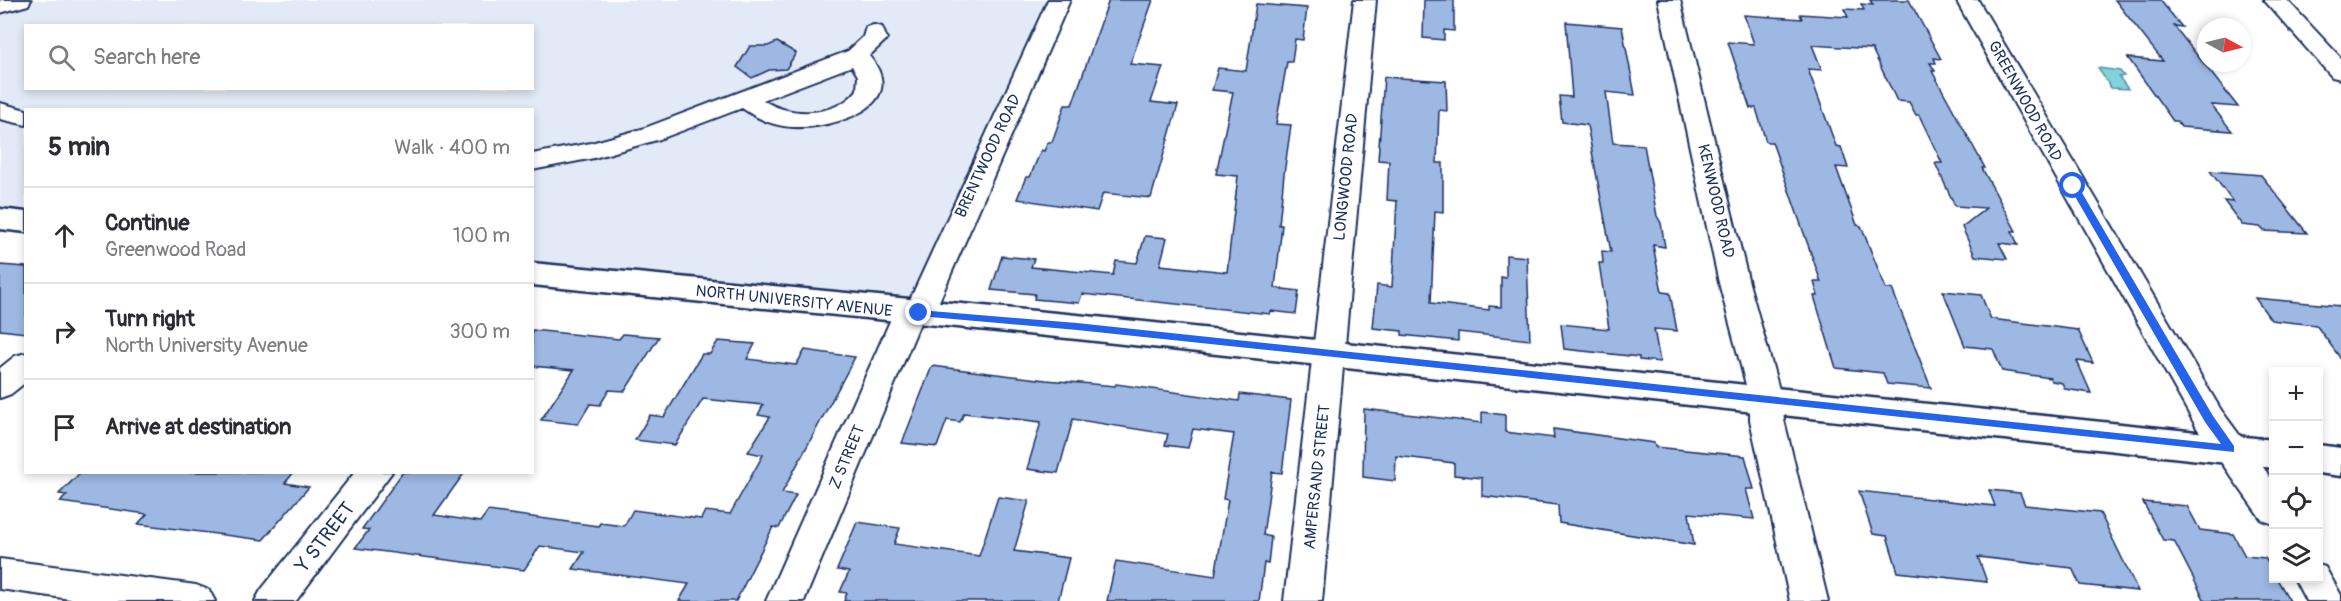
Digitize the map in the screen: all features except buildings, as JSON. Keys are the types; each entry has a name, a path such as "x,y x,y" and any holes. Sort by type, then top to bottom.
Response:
{"street":[{"path":"0,6 20,0"},
{"name":"BRENTWOOD ROAD","path":"914,313 1059,0"},
{"name":"LONGWOOD ROAD","path":"1331,353 1337,252 1365,0"},
{"name":"KENWOOD ROAD","path":"1669,0 1734,283 1766,400 1767,420 1809,601"},
{"name":"GREENWOOD ROAD","path":"1967,0 2209,419 2269,503"},
{"path":"2275,0 2341,72"},
{"path":"534,162 594,150 651,134 747,99 856,56 872,45 875,39 874,32"},
{"path":"747,99 765,113 785,118 811,120 839,113 868,94 870,86 868,71 856,56"},
{"path":"0,111 24,117"},
{"path":"0,219 24,222"},
{"name":"NORTH UNIVERSITY AVENUE","path":"534,274 1331,353 2269,453"},
{"name":"Z STREET","path":"784,601 914,313"},
{"name":"AMPERSAND STREET","path":"1303,601 1331,353"},
{"path":"0,386 24,366"},
{"path":"2323,460 2341,462"},
{"name":"Y STREET","path":"274,601 373,474"},
{"path":"0,574 196,601"},
{"path":"2314,583 2325,601"}],"shaded area":[{"path":"0,0 1059,0 919,313 534,274 534,108 24,108 24,222 0,219"}],"water":[{"path":"2098,68 2120,71 2124,76 2119,77 2128,89 2111,88"}],"route":[{"path":"919,313 1077,327 2069,430 2230,449 2209,419 2073,186"}]}
